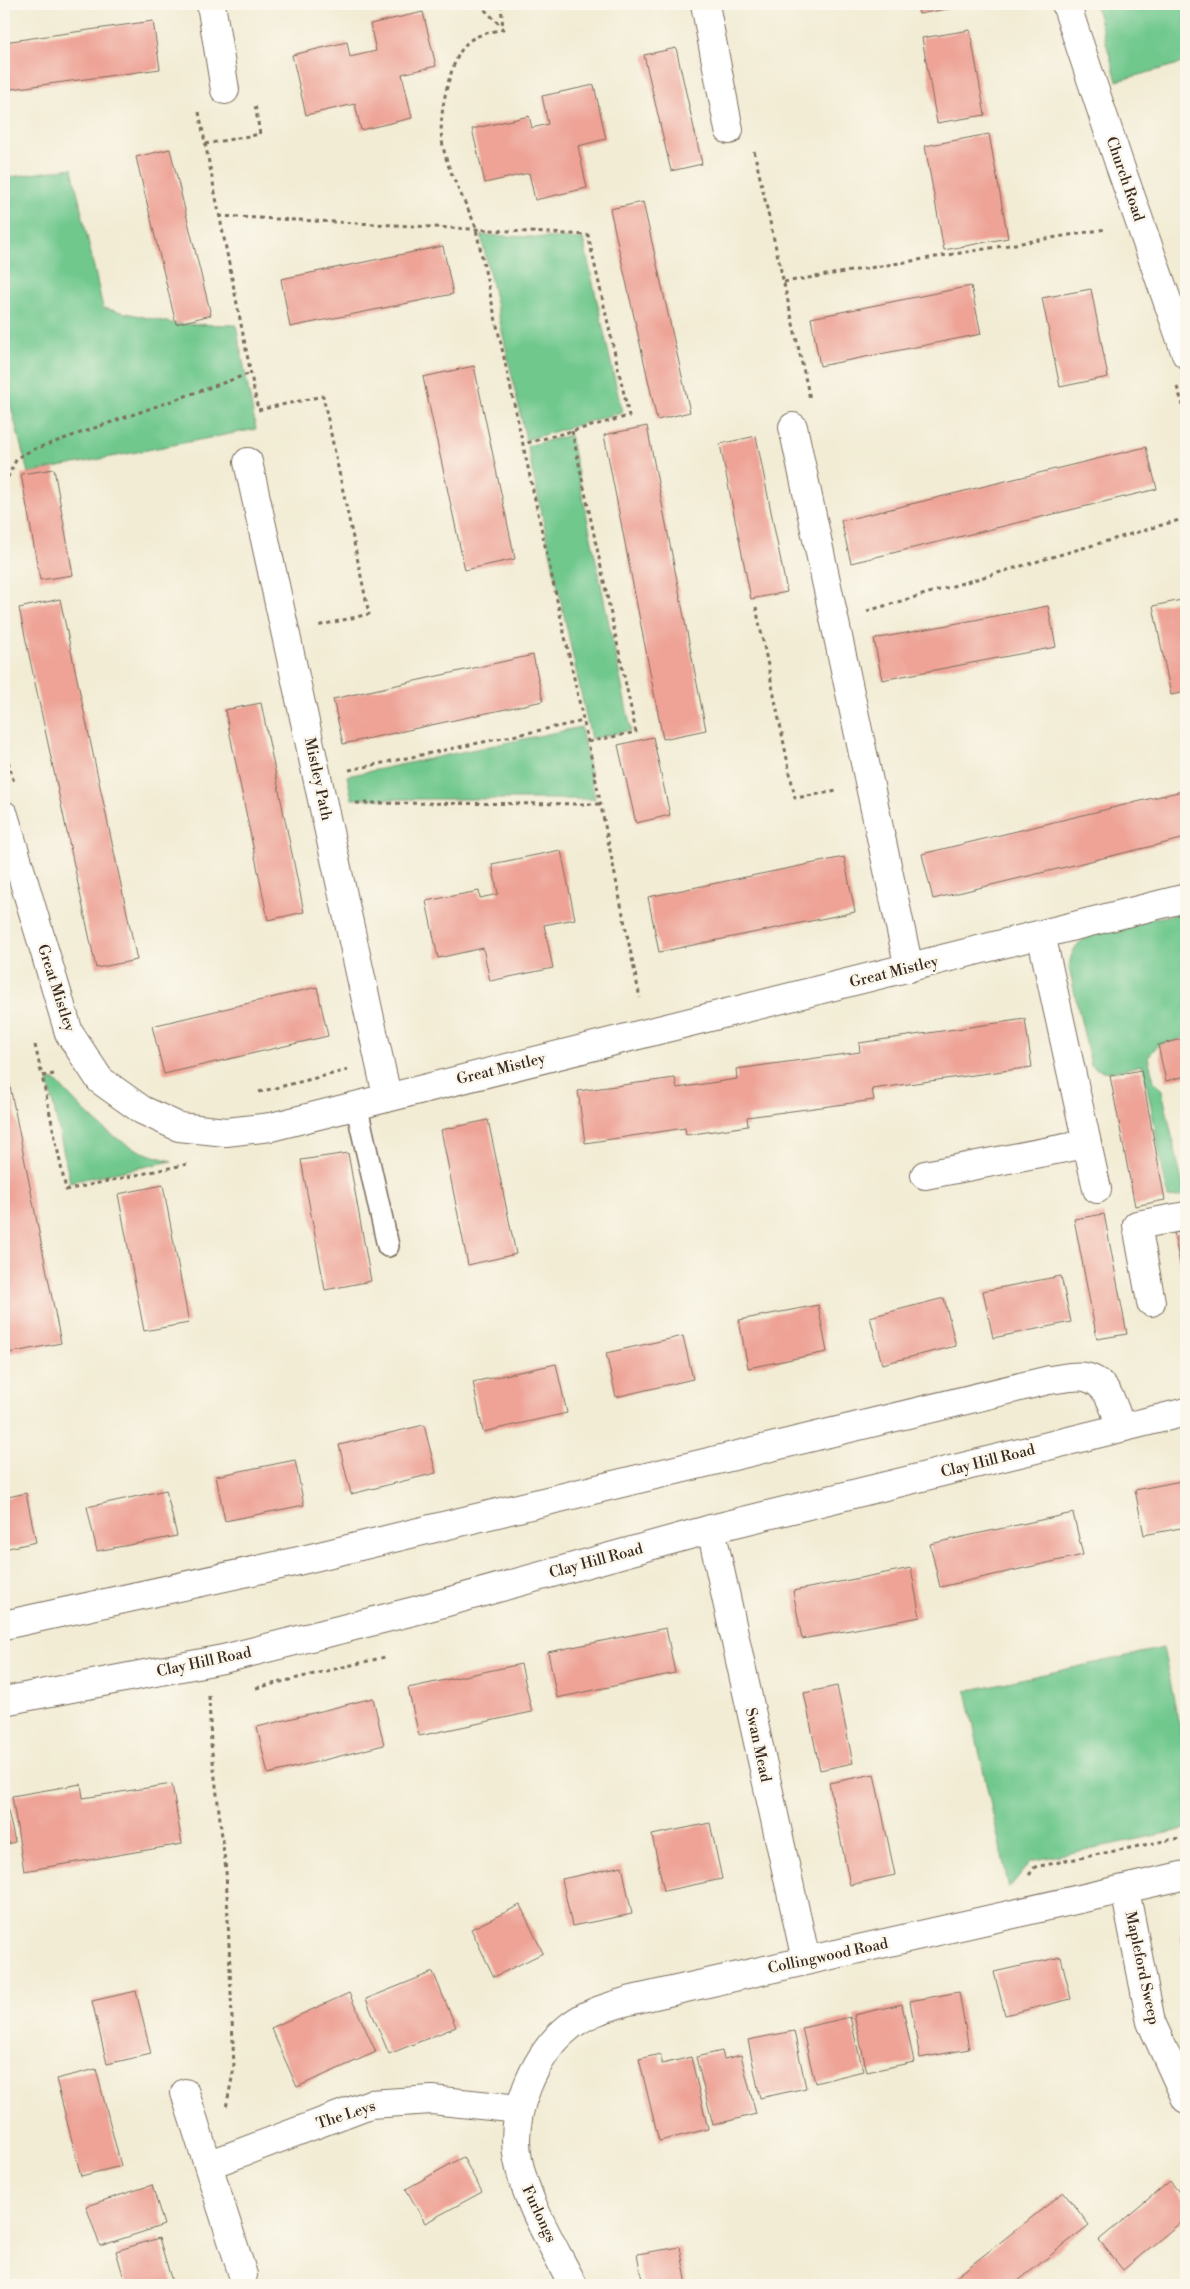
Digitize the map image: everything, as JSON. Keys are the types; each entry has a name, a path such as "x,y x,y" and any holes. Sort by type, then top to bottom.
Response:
{"street":[{"path":"211,4 225,90"},
{"path":"705,4 729,130"},
{"name":"Church Road","path":"1066,4 1186,354"},
{"path":"792,427 908,968"},
{"name":"Mistley Path","path":"248,462 388,1096"},
{"name":"Great Mistley","path":"4,815 69,1033 100,1080 142,1110 179,1127 226,1132 271,1127 356,1104 1186,898"},
{"path":"1042,934 1097,1189"},
{"path":"926,1175 1086,1144"},
{"path":"1151,1302 1137,1225 1186,1216"},
{"path":"4,1625 294,1562 1049,1380 1084,1377 1102,1386 1111,1398 1121,1428"},
{"name":"Clay Hill Road","path":"4,1701 223,1659 418,1610 711,1529 1186,1412"},
{"name":"Swan Mead","path":"711,1529 806,1960"},
{"name":"Collingwood Road","path":"520,2109 528,2083 540,2060 569,2026 596,2011 628,2001 1186,1875"},
{"name":"Mapleford Sweep","path":"1125,1890 1151,2022 1186,2099"},
{"path":"184,2093 243,2275"},
{"name":"The Leys","path":"208,2165 370,2104 432,2100 520,2109"},
{"name":"Furlongs","path":"520,2109 516,2127 518,2158 527,2191 573,2285"}],"lane":[{"path":"356,1104 388,1246"}],"path":[{"path":"479,4 504,29"},
{"path":"501,4 504,29"},
{"path":"504,29 480,36 467,43 454,66 442,111 442,139 449,168 476,231 584,721 640,998"},
{"path":"198,107 258,410 323,396 369,614 312,627"},
{"path":"729,130 752,141 811,405"},
{"path":"219,216 476,231 588,235 628,416 523,444"},
{"path":"784,282 1110,228"},
{"path":"4,485 17,458 32,450 251,373"},
{"path":"572,431 636,732 588,742"},
{"path":"864,612 1186,518"},
{"path":"756,607 795,798 840,790"},
{"path":"342,772 584,721"},
{"path":"4,746 15,786"},
{"path":"348,803 601,804"},
{"path":"630,1000 649,996"},
{"path":"253,1094 349,1070"},
{"path":"253,1689 385,1657 386,1649"},
{"path":"209,1692 211,1744 227,1879 234,2068 225,2115"},
{"path":"1024,1880 1035,1867 1186,1838"}],"green space":[{"path":"1095,4 1186,4 1186,62 1117,81"},
{"path":"72,168 103,308 176,324 236,325 256,429 28,473 4,380 4,178"},
{"path":"481,235 583,239 622,412 526,440"},
{"path":"570,435 631,730 591,739 527,446"},
{"path":"581,727 595,799 352,799 347,776"},
{"path":"1186,912 1186,1038 1158,1045 1148,1057 1154,1081 1162,1090 1185,1196 1168,1198 1143,1065 1109,1072 1097,1069 1091,1065 1069,968 1075,949 1079,943 1088,937 1114,927"},
{"path":"55,1080 106,1131 136,1149 172,1161 70,1182 48,1081"},
{"path":"1163,1648 1186,1757 1186,1829 1031,1861 1009,1888 966,1691"}],"building":[{"path":"917,4 964,4 964,6 919,14"},
{"path":"423,12 436,66 402,74 412,118 361,130 355,104 306,115 292,55 347,42 350,57 376,51 370,24"},
{"path":"153,21 160,69 4,90 4,42"},
{"path":"970,30 985,115 937,123 922,38"},
{"path":"676,48 702,164 671,171 644,55"},
{"path":"594,85 606,139 578,146 587,188 535,200 529,173 485,183 472,129 529,116 532,128 548,124 542,96"},
{"path":"989,134 1008,238 944,250 925,146"},
{"path":"170,149 211,315 176,324 136,157"},
{"path":"643,202 690,412 657,420 610,209"},
{"path":"443,246 453,294 290,327 281,279"},
{"path":"971,286 981,334 820,366 811,318"},
{"path":"1091,289 1108,377 1060,387 1042,298"},
{"path":"474,366 515,559 465,570 423,377"},
{"path":"647,426 706,730 663,739 604,435"},
{"path":"756,436 787,592 751,599 720,444"},
{"path":"1146,447 1157,489 851,563 841,521"},
{"path":"54,469 73,575 40,580 21,474"},
{"path":"60,599 137,960 96,968 19,608"},
{"path":"1186,599 1186,692 1171,695 1153,606"},
{"path":"1048,606 1056,647 882,680 874,639"},
{"path":"533,655 543,701 343,744 333,699"},
{"path":"261,703 304,912 268,920 225,710"},
{"path":"653,737 670,815 636,823 618,745"},
{"path":"1186,790 1186,838 933,899 922,854"},
{"path":"561,850 575,919 544,925 553,968 490,981 483,948 438,958 426,901 479,891 480,898 498,894 492,864"},
{"path":"844,857 855,912 659,952 648,897"},
{"path":"317,987 328,1036 164,1074 152,1026"},
{"path":"1025,1019 1032,1067 872,1089 874,1100 747,1117 748,1126 686,1135 685,1128 585,1143 578,1091 675,1078 677,1088 737,1079 736,1069 860,1052 859,1043"},
{"path":"1186,1038 1186,1076 1166,1081 1158,1045"},
{"path":"4,1056 61,1343 9,1353 4,1325"},
{"path":"1141,1070 1165,1200 1135,1206 1110,1076"},
{"path":"488,1120 516,1254 468,1265 441,1130"},
{"path":"348,1153 371,1281 325,1290 301,1160"},
{"path":"163,1185 189,1323 144,1331 118,1194"},
{"path":"1104,1214 1127,1334 1097,1339 1074,1219"},
{"path":"1186,1231 1186,1291 1185,1291 1174,1233"},
{"path":"1061,1276 1071,1322 993,1338 983,1291"},
{"path":"944,1298 956,1346 882,1364 870,1317"},
{"path":"818,1305 827,1352 748,1368 739,1320"},
{"path":"683,1336 693,1379 616,1397 606,1353"},
{"path":"556,1364 567,1413 483,1432 473,1382"},
{"path":"424,1425 436,1473 351,1494 339,1445"},
{"path":"295,1460 304,1505 225,1521 216,1476"},
{"path":"1186,1480 1186,1527 1144,1535 1135,1490"},
{"path":"166,1490 177,1536 97,1551 87,1507"},
{"path":"26,1493 36,1542 4,1549 4,1498"},
{"path":"1073,1513 1083,1555 940,1587 930,1544"},
{"path":"911,1568 920,1617 802,1639 793,1591"},
{"path":"666,1628 675,1673 557,1698 548,1652"},
{"path":"521,1664 532,1712 419,1736 408,1688"},
{"path":"837,1686 853,1763 820,1770 804,1693"},
{"path":"373,1698 384,1745 268,1774 257,1727"},
{"path":"874,1774 895,1875 850,1885 829,1783"},
{"path":"81,1784 83,1798 172,1784 182,1844 24,1871 12,1796"},
{"path":"4,1793 15,1842 4,1845"},
{"path":"710,1823 722,1879 664,1891 652,1835"},
{"path":"622,1866 632,1914 572,1926 562,1879"},
{"path":"520,1905 543,1953 494,1977 471,1929"},
{"path":"1186,1935 1186,1956 1180,1937"},
{"path":"1061,1957 1071,1999 1005,2015 994,1972"},
{"path":"433,1972 456,2027 389,2054 366,1999"},
{"path":"136,1991 151,2054 107,2064 92,2001"},
{"path":"959,1992 969,2049 920,2058 910,2001"},
{"path":"349,1993 376,2052 297,2087 271,2028"},
{"path":"902,2004 914,2062 867,2072 854,2015"},
{"path":"850,2017 863,2071 815,2083 802,2028"},
{"path":"794,2031 806,2088 760,2098 748,2040"},
{"path":"722,2051 724,2059 741,2055 756,2114 713,2125 696,2057"},
{"path":"660,2054 662,2064 691,2057 708,2129 659,2141 639,2059"},
{"path":"96,2069 121,2166 81,2176 56,2079"},
{"path":"463,2157 482,2192 425,2223 406,2189"},
{"path":"1170,2181 1186,2201 1186,2218 1123,2270 1099,2240"},
{"path":"152,2185 164,2225 100,2246 86,2206"},
{"path":"1064,2192 1089,2225 1013,2285 946,2285"},
{"path":"159,2238 173,2285 126,2285 116,2251"},
{"path":"680,2247 687,2285 643,2285 637,2254"}]}
